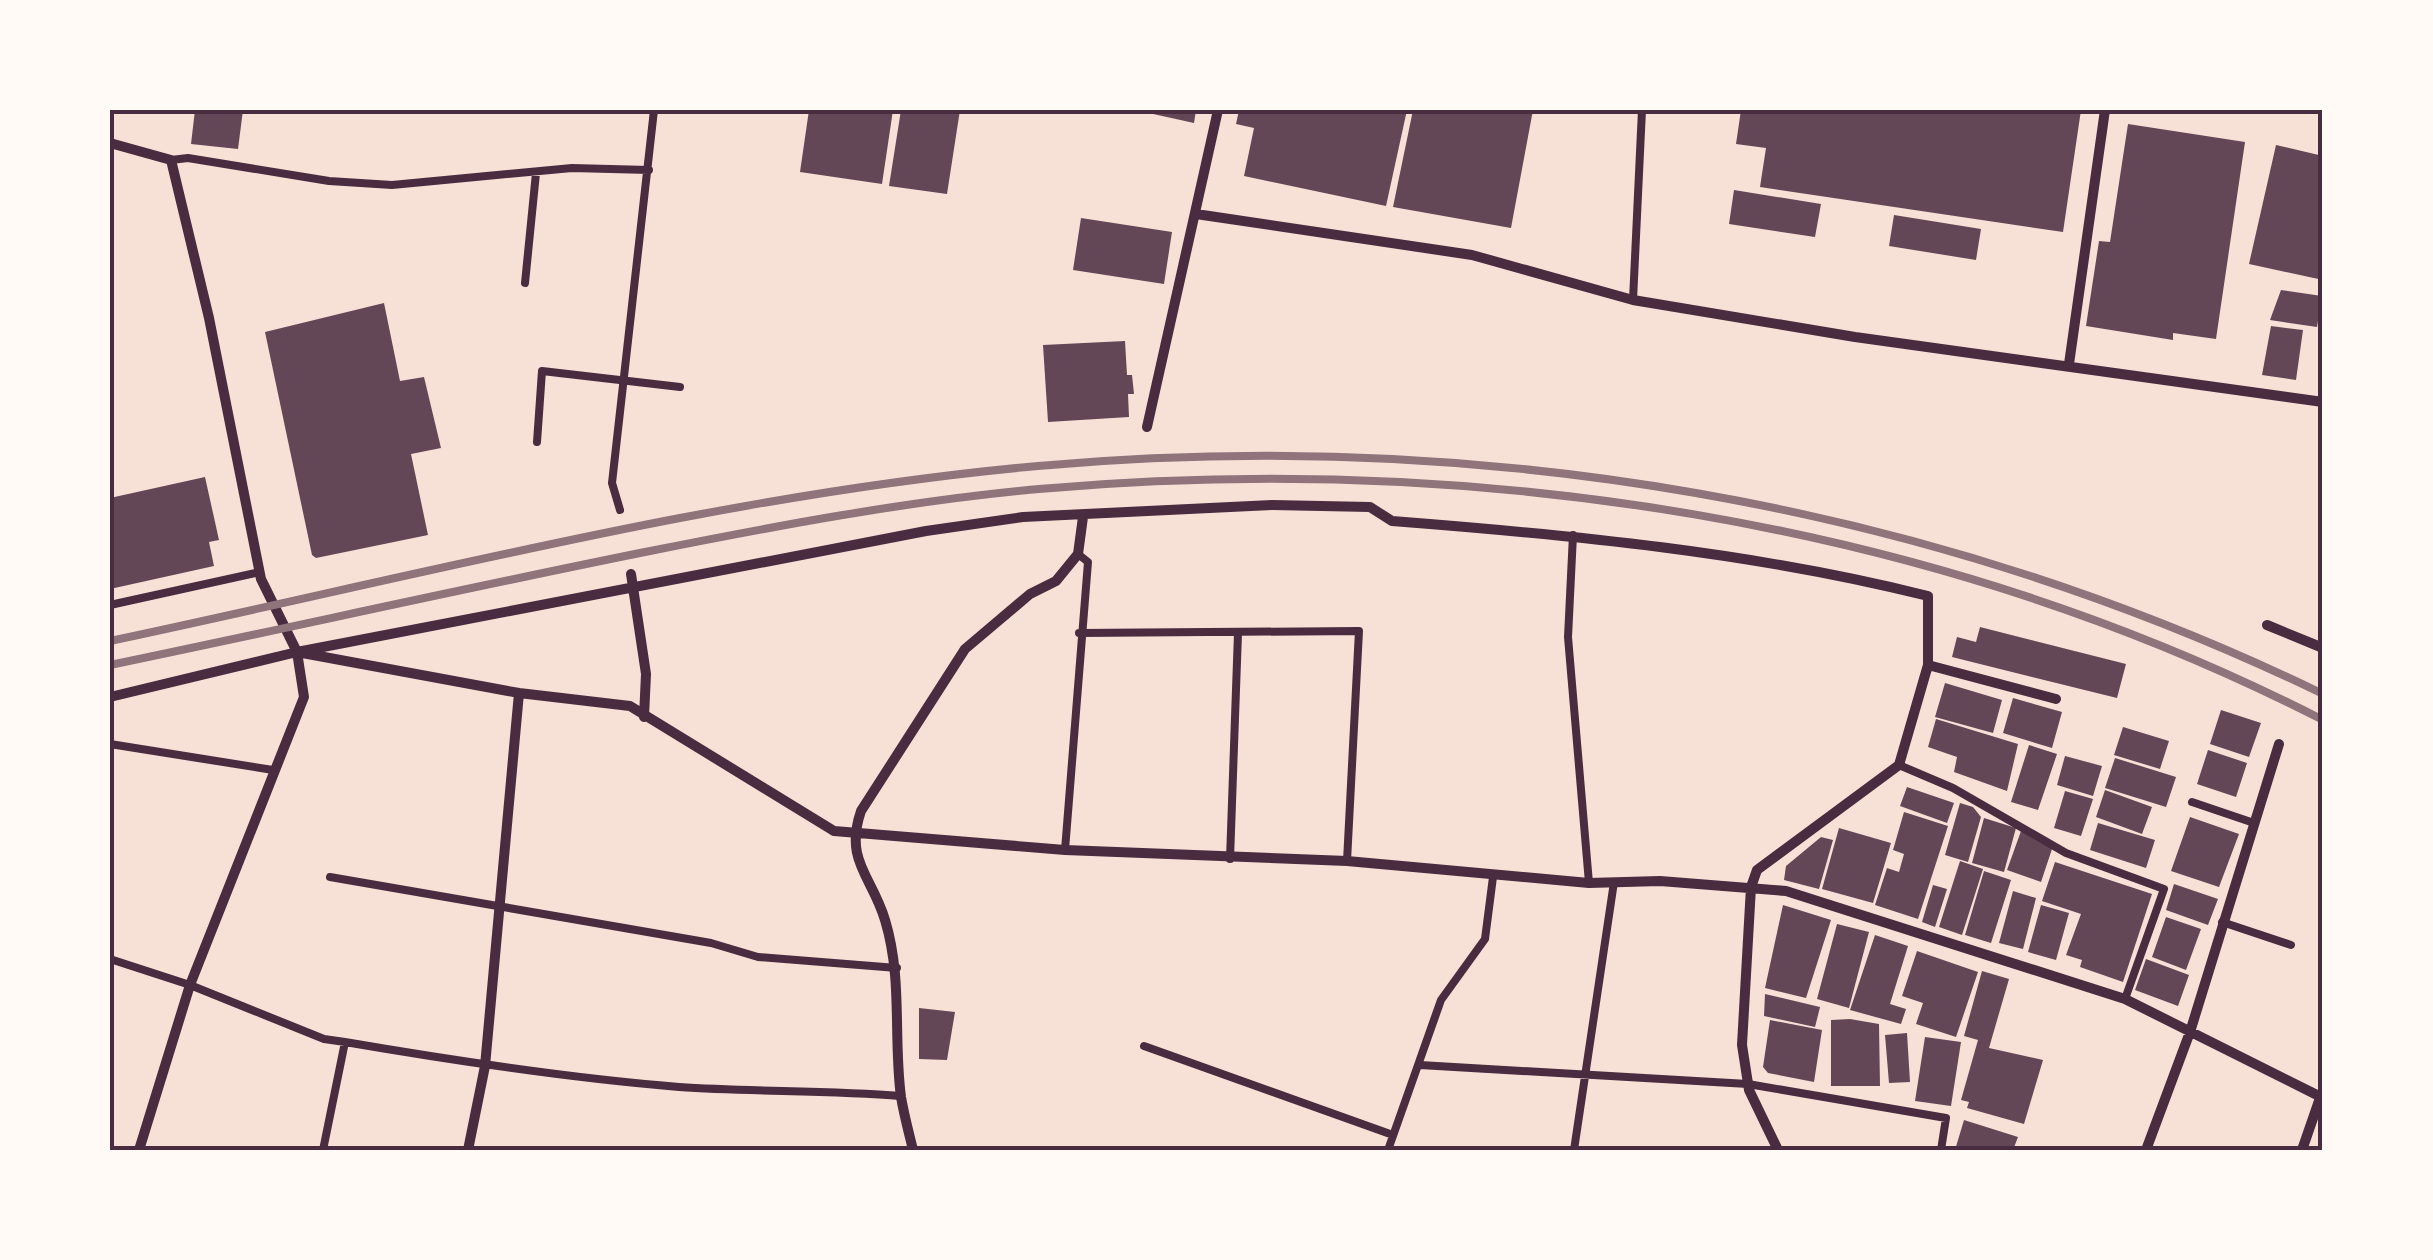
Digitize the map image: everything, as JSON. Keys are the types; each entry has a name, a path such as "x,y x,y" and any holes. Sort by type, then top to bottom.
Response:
{"street":[{"path":"1147,427 1218,110"},
{"path":"2069,364 2105,110"},
{"path":"110,143 171,160 209,318 260,572 297,652 304,697 190,984 139,1150"},
{"path":"1196,214 1472,255 1633,300 1855,337 2323,402"},
{"path":"110,697 631,579 1024,517 1083,518 1272,505 1370,506 1392,521 1574,535 1840,574 1928,596 1928,665 1899,765 1757,870 1751,887 1742,1044 1748,1084 1778,1150"},
{"path":"913,1150 901,1096 897,968 884,916 854,854 853,833 860,811 966,649 1030,594 1056,581 1078,554 1083,518"},
{"path":"631,579 646,674 644,717"},
{"path":"2268,624 2323,648"},
{"path":"297,652 520,694 630,706 834,831 1065,850 1347,861 1493,877 1786,891 2125,999 2321,1098 2302,1150"},
{"path":"1928,665 2056,699"},
{"path":"468,1150 485,1066 520,694"},
{"path":"2146,1150 2190,1032 2279,744"}],"lane":[{"path":"620,510 612,484 654,110"},
{"path":"1633,300 1642,110"},
{"path":"171,160 188,158 329,181 392,185 572,168 649,170"},
{"path":"525,283 536,173"},
{"path":"537,442 542,371 680,387"},
{"path":"1574,535 1568,637 1589,883"},
{"path":"1065,850 1079,633 1088,562 1078,554"},
{"path":"110,605 260,572"},
{"path":"1079,633 1359,631 1347,861"},
{"path":"1230,859 1238,633"},
{"path":"110,744 273,770"},
{"path":"1899,765 1953,788 2066,854 2164,889 2125,999"},
{"path":"2192,802 2254,823"},
{"path":"330,877 710,943 758,957 897,968"},
{"path":"1388,1150 1442,1000 1485,939 1493,877"},
{"path":"1574,1150 1614,882"},
{"path":"2222,922 2291,946"},
{"path":"110,959 190,984 324,1039 485,1066 682,1087 814,1088 901,1096"},
{"path":"323,1150 345,1042"},
{"path":"1144,1046 1393,1135"},
{"path":"1420,1065 1748,1084 1946,1118 1941,1150"}],"building":[{"path":"195,110 243,110 238,149 191,144"},
{"path":"809,110 893,110 882,184 800,172"},
{"path":"901,110 960,110 947,194 889,186"},
{"path":"1135,110 1196,110 1194,123"},
{"path":"1239,110 1407,110 1386,206 1244,176 1254,128 1236,124"},
{"path":"1413,110 1533,110 1511,228 1393,207"},
{"path":"1741,110 2081,110 2063,232 1760,187 1766,148 1736,144"},
{"path":"2128,124 2245,142 2216,339 2173,333 2173,340 2086,326 2099,241 2110,242"},
{"path":"2276,145 2323,156 2323,280 2249,264"},
{"path":"1734,190 1821,204 1815,237 1729,224"},
{"path":"1894,215 1981,229 1976,260 1889,246"},
{"path":"1081,218 1172,232 1164,284 1073,270"},
{"path":"2281,290 2322,296 2317,327 2270,320"},
{"path":"384,303 400,381 424,377 441,448 411,454 428,535 316,558 312,555 265,332"},
{"path":"2271,326 2303,330 2296,380 2262,375"},
{"path":"1125,341 1127,375 1132,375 1134,394 1128,394 1129,417 1048,422 1043,345"},
{"path":"205,477 219,540 209,542 214,566 110,589 110,498"},
{"path":"1980,627 2126,664 2117,698 1952,657 1957,637 1976,642"},
{"path":"1945,683 2002,700 1993,733 1935,717"},
{"path":"2013,698 2062,712 2052,748 2003,733"},
{"path":"2221,710 2261,723 2249,757 2210,744"},
{"path":"1936,719 2018,744 2007,791 1954,772 1957,757 1928,747"},
{"path":"2123,727 2169,741 2160,769 2114,755"},
{"path":"2029,745 2057,754 2038,810 2011,802"},
{"path":"2208,750 2247,763 2236,797 2197,784"},
{"path":"2065,756 2102,766 2093,796 2057,785"},
{"path":"2115,758 2176,777 2166,807 2105,788"},
{"path":"1907,787 1954,803 1947,823 1900,806"},
{"path":"2105,790 2152,807 2142,834 2096,817"},
{"path":"2065,791 2093,799 2081,836 2054,828"},
{"path":"1960,803 1973,807 1981,817 1968,862 1945,855"},
{"path":"1904,812 1948,826 1918,919 1875,905 1887,868 1899,872 1904,854 1893,850"},
{"path":"2190,817 2239,834 2219,887 2171,871"},
{"path":"1984,818 2016,828 2004,872 1972,863"},
{"path":"2098,823 2155,840 2146,868 2090,850"},
{"path":"1839,828 1891,843 1873,903 1822,889"},
{"path":"2021,831 2053,846 2041,882 2007,870"},
{"path":"1821,837 1833,840 1819,889 1784,880 1786,866"},
{"path":"1960,861 1983,869 1962,935 1939,927"},
{"path":"2055,862 2152,894 2123,982 2080,967 2082,960 2066,955 2081,914 2042,901"},
{"path":"1984,871 2011,880 1991,943 1965,935"},
{"path":"2174,884 2218,899 2208,925 2166,910"},
{"path":"1933,885 1947,889 1935,927 1922,922"},
{"path":"2013,891 2036,898 2023,949 1999,943"},
{"path":"1783,905 1831,920 1806,998 1765,988"},
{"path":"2041,905 2069,913 2056,960 2028,952"},
{"path":"2166,917 2201,929 2186,970 2152,957"},
{"path":"1837,924 1869,932 1849,1008 1817,999"},
{"path":"1875,935 1908,946 1890,1004 1906,1009 1901,1024 1850,1010"},
{"path":"1917,951 1978,972 1956,1037 1916,1024 1923,1003 1902,996"},
{"path":"2146,959 2189,975 2178,1006 2135,990"},
{"path":"1982,971 2009,979 1989,1048 2043,1060 2024,1124 1967,1108 1969,1102 1961,1100 1978,1040 1964,1036"},
{"path":"1765,994 1820,1007 1815,1027 1764,1016"},
{"path":"919,1008 955,1012 947,1060 919,1059"},
{"path":"1770,1020 1822,1030 1814,1082 1768,1073 1763,1067"},
{"path":"1831,1020 1879,1024 1880,1086 1831,1086"},
{"path":"1907,1033 1910,1082 1889,1083 1885,1035"},
{"path":"1925,1037 1961,1042 1951,1106 1915,1101"},
{"path":"1964,1120 2018,1137 2013,1150 1955,1150"}],"railway":[{"path":"110,641 572,540 804,496 1038,466 1203,457 1368,458 1533,470 1696,493 1857,527 2016,571 2172,627 2323,694"},
{"path":"110,665 645,552 891,507 1039,489 1203,480 1368,481 1533,492 1697,515 1859,549 2018,594 2173,651 2323,720"}]}
